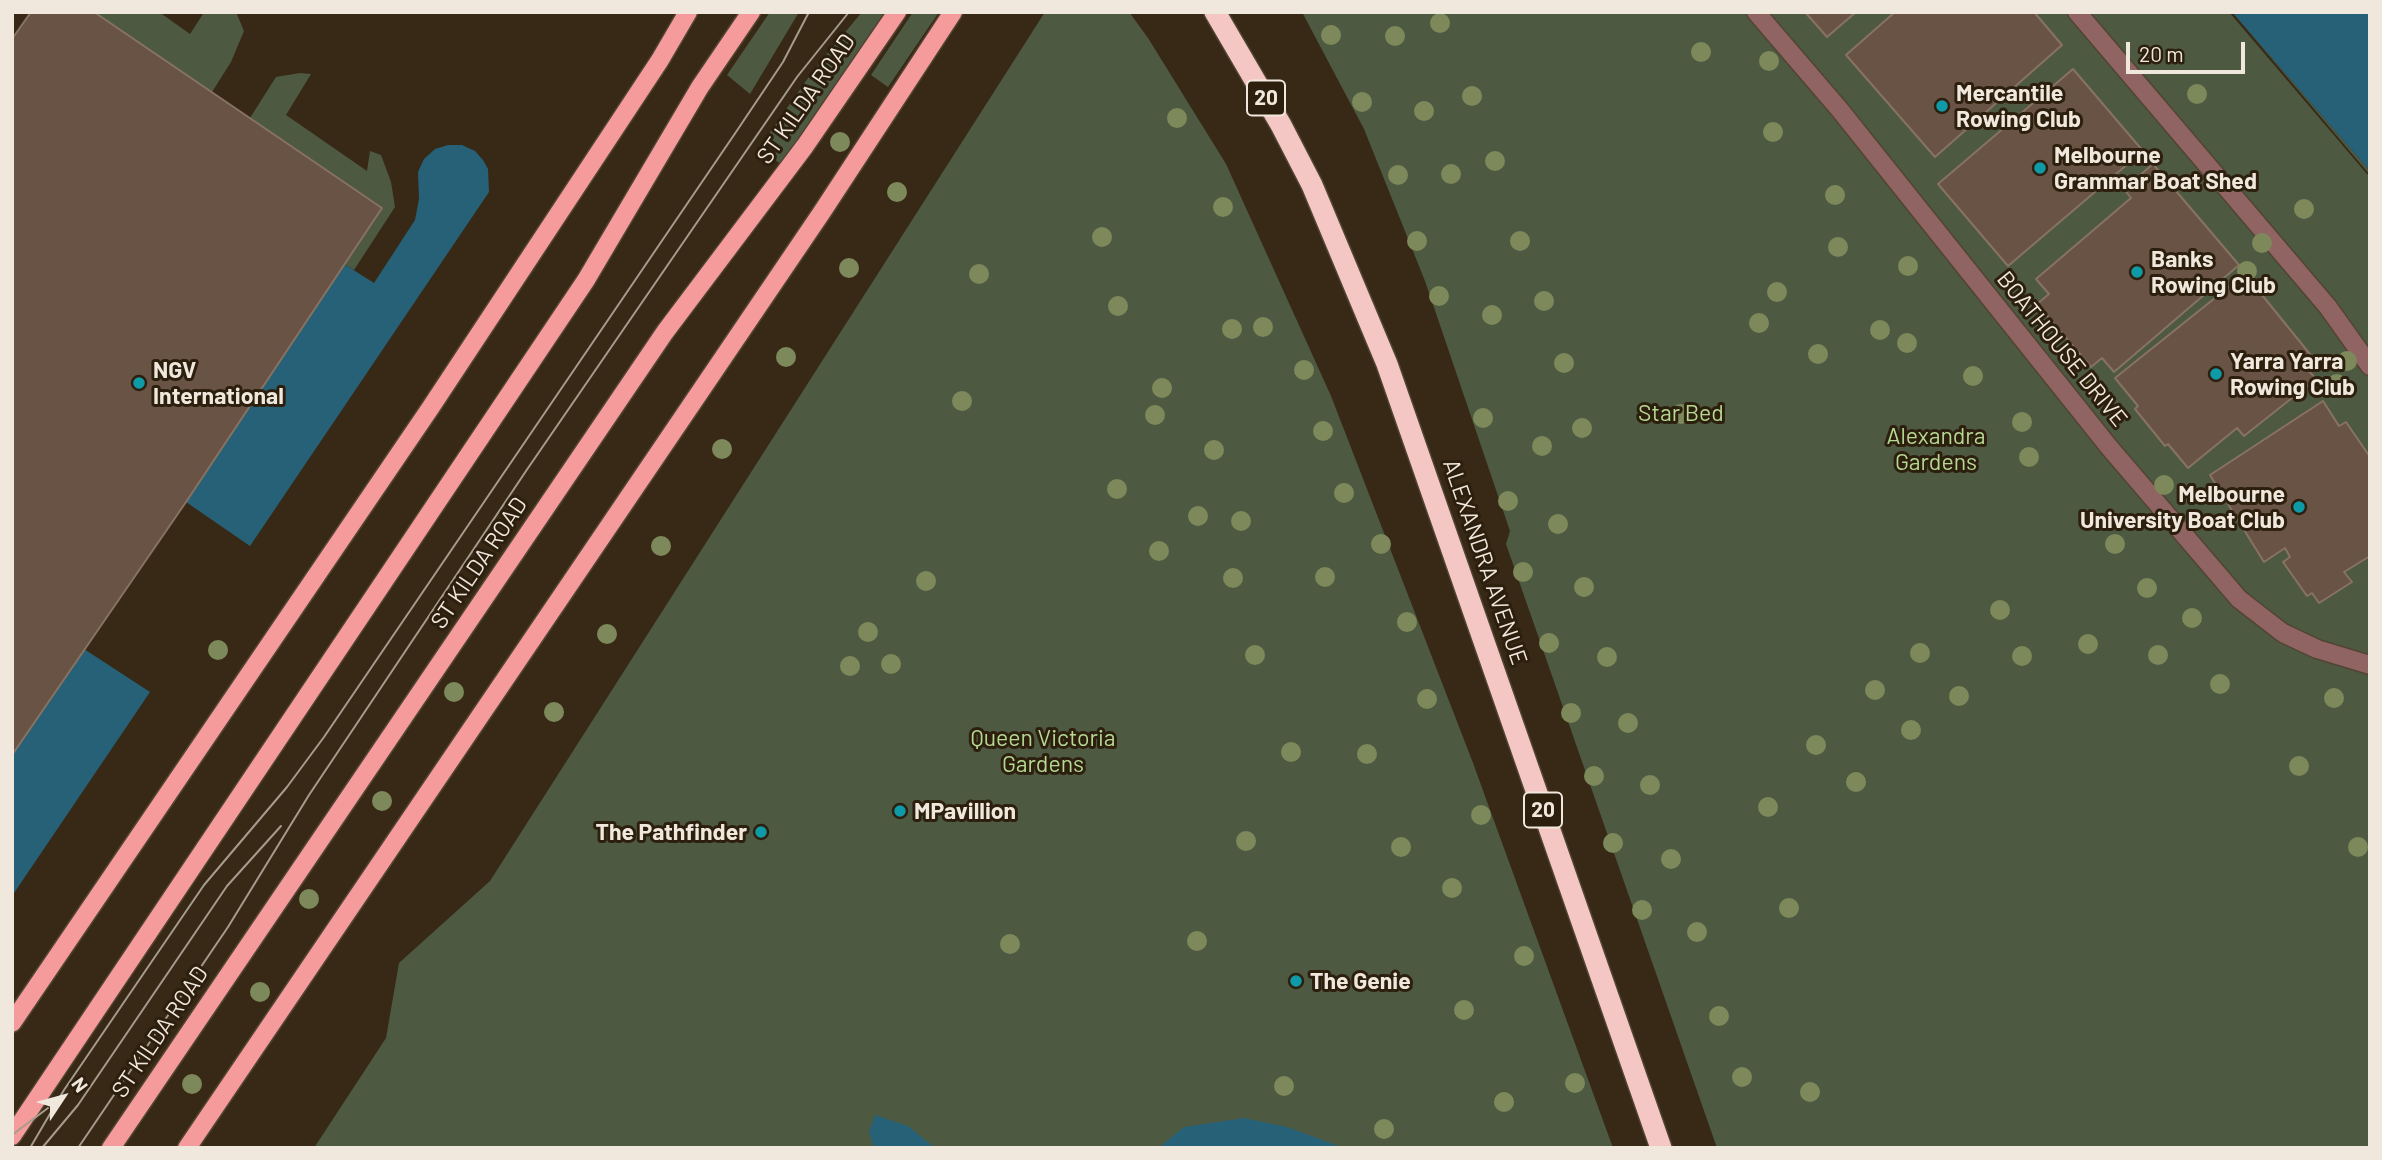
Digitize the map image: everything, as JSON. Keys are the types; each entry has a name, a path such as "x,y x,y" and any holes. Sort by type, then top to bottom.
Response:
{"highway":[{"name":"ALEXANDRA AVENUE","path":"1215,12 1281,125 1312,185 1387,364 1661,1148"}],"main road":[{"path":"12,1023 424,418 660,60 688,12"},
{"path":"12,1136 586,280 700,88 751,12"},
{"name":"ST KILDA ROAD","path":"111,1148 614,407 805,146 897,12"},
{"path":"187,1148 822,212 953,12"}],"street":[{"name":"BOATHOUSE DRIVE","path":"1756,12 1840,110 2109,447 2239,599 2283,633 2318,649 2370,665"},
{"path":"2077,12 2328,307 2370,366"}],"green space":[{"path":"94,12 159,12 190,34 203,14 200,12 236,12 244,31 231,62 212,92"},
{"path":"770,12 799,12 750,94 727,75"},
{"path":"862,12 887,12 781,164 772,158 779,147 766,138 813,71"},
{"path":"913,12 939,12 888,87 871,75"},
{"name":"Queen Victoria Gardens","path":"1045,12 1129,12 1226,164 1331,396 1473,763 1613,1148 314,1148 386,1038 399,963 490,881"},
{"name":"Alexandra Gardens","path":"1302,12 2232,12 2370,171 2370,1148 1717,1148 1506,544 1510,531 1425,281 1364,129"},
{"path":"311,74 286,115 367,171 370,151 381,155 391,182 395,207 354,270 344,264 382,207 250,118 276,77"}],"water":[{"path":"2232,12 2370,12 2370,171"},
{"path":"462,145 475,151 483,160 488,169 489,192 250,546 186,502 344,264 374,283 415,220 419,199 418,172 424,159 435,149"},
{"path":"84,649 150,692 12,896 12,755"},
{"path":"875,1115 908,1126 935,1148 874,1148 869,1132"},
{"path":"1244,1118 1287,1127 1344,1148 1158,1148 1184,1127"}],"pier":[{"path":"2229,12 2232,12 2370,175 2367,174"}],"building":[{"name":"NGV International","path":"31,12 94,12 382,208 186,502 12,755 12,39"},
{"path":"1805,12 1856,12 1827,37"},
{"name":"Mercantile Rowing Club","path":"1895,12 2034,12 2062,45 1935,157 1846,55"},
{"name":"Melbourne Grammar Boat Shed","path":"2073,69 2143,151 2008,266 1938,184"},
{"name":"Banks Rowing Club","path":"2153,164 2239,265 2114,372 2102,358 2091,367 2037,304 2049,294 2036,279 2131,198 2124,189"},
{"name":"Yarra Yarra Rowing Club","path":"2245,274 2318,364 2309,371 2316,379 2244,436 2237,428 2188,468 2168,444 2165,446 2135,409 2138,406 2115,378"},
{"name":"Melbourne University Boat Club","path":"2323,401 2339,426 2346,422 2370,457 2370,556 2344,572 2352,582 2319,603 2312,593 2307,596 2283,562 2290,557 2285,548 2264,562 2210,475"}],"tram line":[{"path":"30,1148 64,1090 204,885 287,787 324,737 783,62 809,12"},
{"path":"78,1148 228,927 309,795 526,471 797,77 849,12"},
{"path":"42,1148 78,1105 227,886 281,826"},
{"path":"12,1135 48,1108"}],"place":[{"name":"Mercantile Rowing Club","path":"1942,106"},
{"name":"Melbourne Grammar Boat Shed","path":"2040,168"},
{"name":"Banks Rowing Club","path":"2137,272"},
{"name":"Yarra Yarra Rowing Club","path":"2216,374"},
{"name":"NGV International","path":"139,383"},
{"name":"Melbourne University Boat Club","path":"2299,507"},
{"name":"MPavillion","path":"900,811"},
{"name":"The Pathfinder","path":"761,832"},
{"name":"The Genie","path":"1296,981"}],"park label":[{"name":"Star Bed","path":"1681,413"}]}
